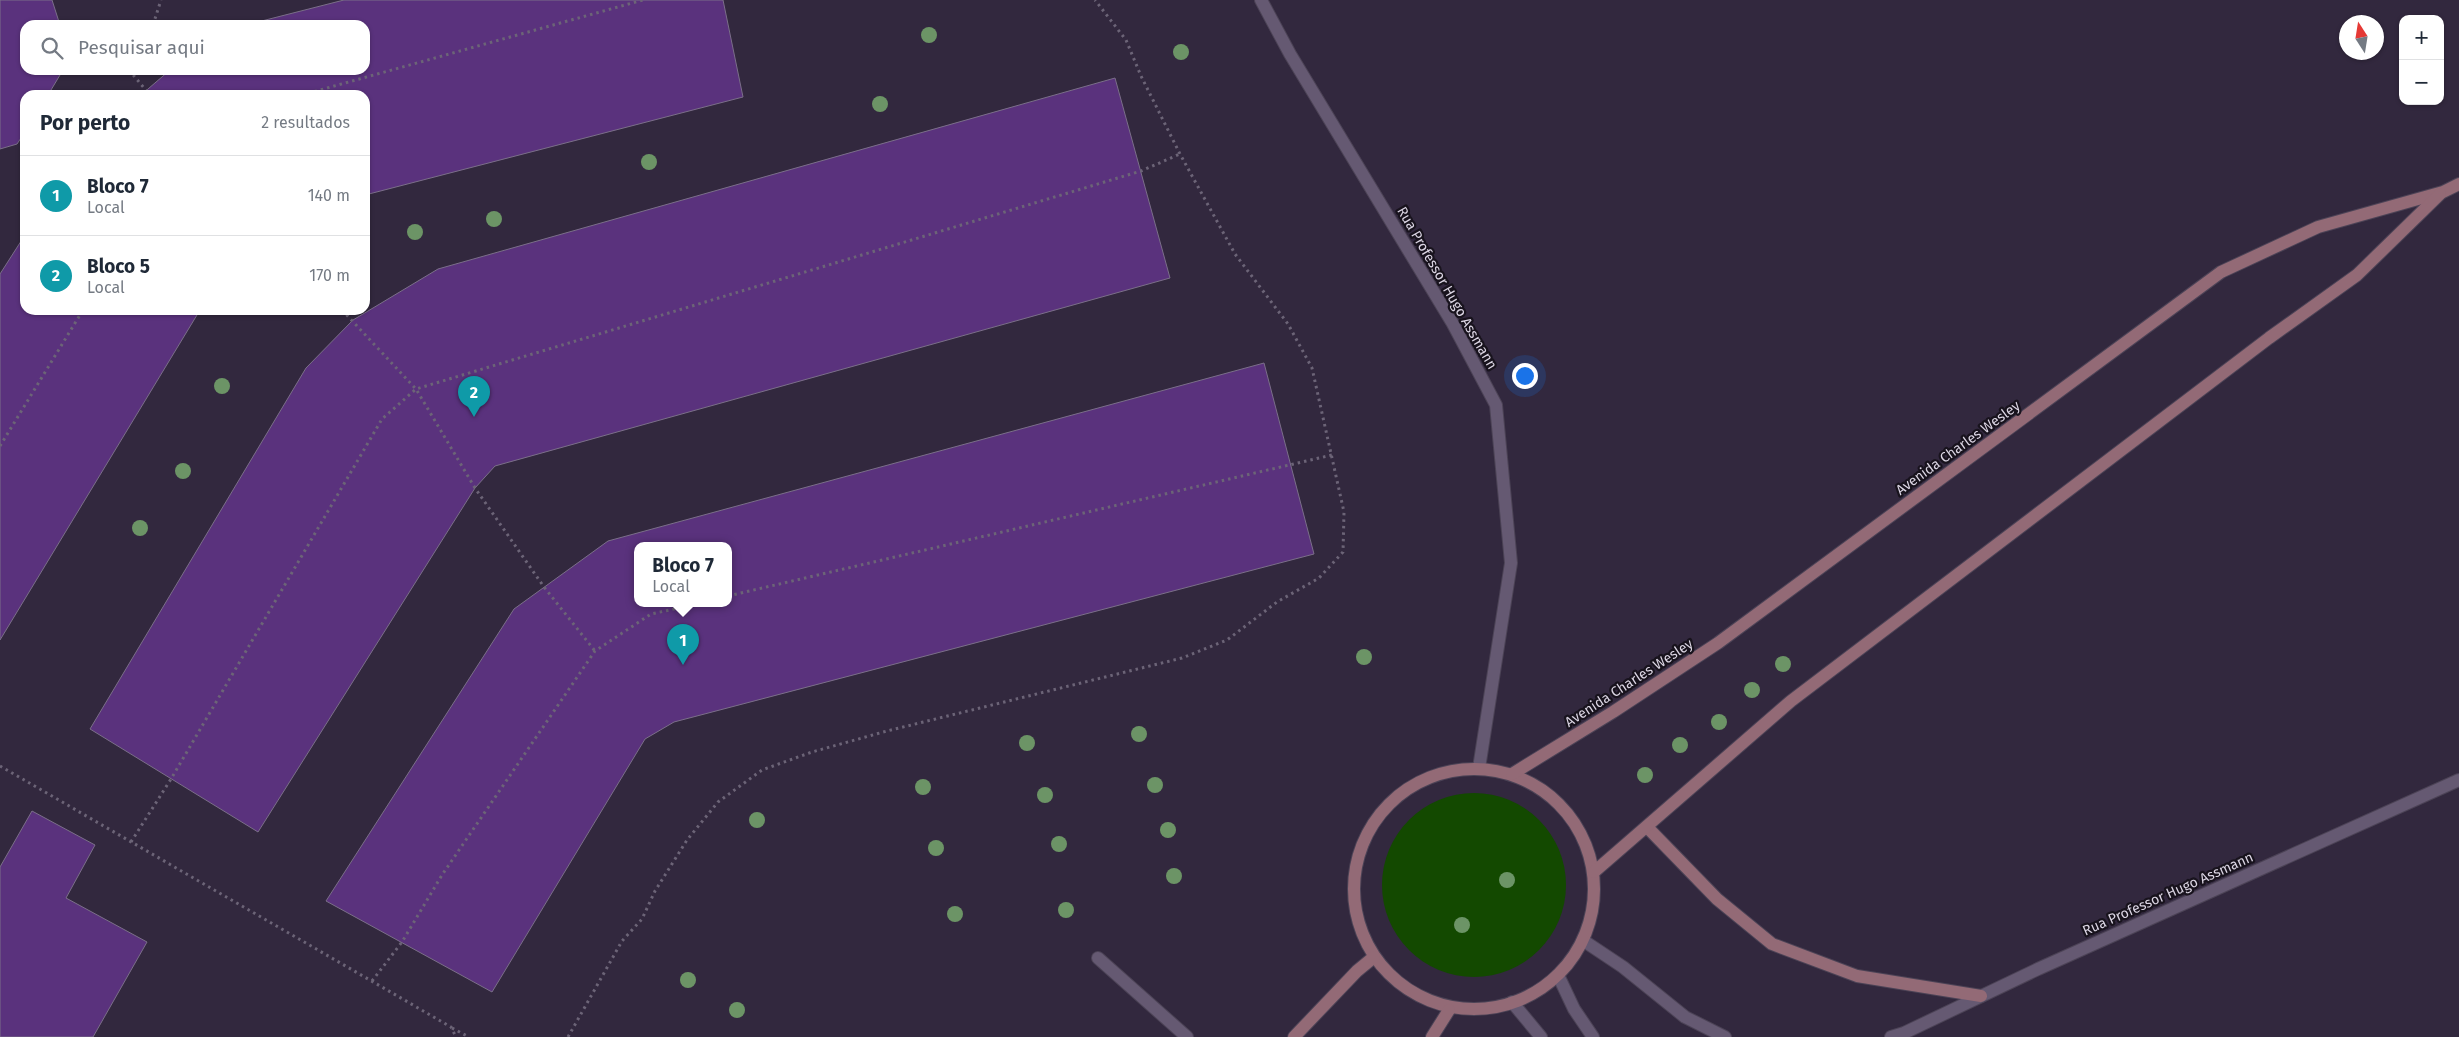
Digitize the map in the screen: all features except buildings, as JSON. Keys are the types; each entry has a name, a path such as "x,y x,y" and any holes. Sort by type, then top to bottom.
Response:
{"street":[{"name":"Rua Professor Hugo Assmann","path":"1261,0 1290,54 1453,324 1496,405 1511,563 1479,768"},
{"name":"Avenida Charles Wesley","path":"1512,774 1613,712 1718,643 2221,272 2318,226 2443,192 2459,184"},
{"name":"Avenida Charles Wesley","path":"1594,872 1791,701 2261,344 2357,275 2443,192"},
{"path":"1479,768 1512,774 1542,789 1568,811 1585,840 1594,872 1596,893 1593,915 1584,941 1558,975 1536,992 1512,1002 1469,1010 1449,1010 1399,984 1374,957 1360,930 1353,886 1360,848 1378,814 1406,788 1441,773 1479,768"},
{"name":"Rua Professor Hugo Assmann","path":"1891,1037 1904,1033 1981,996 2459,780"},
{"path":"1647,827 1717,899 1772,944 1857,976 1981,996"},
{"path":"1584,941 1623,967 1685,1016 1725,1037"},
{"path":"1294,1037 1351,977 1374,957"},
{"path":"1098,958 1188,1037"},
{"path":"1558,975 1574,1009 1593,1037"},
{"path":"1512,1002 1541,1037"},
{"path":"1432,1037 1449,1010"}],"path":[{"path":"155,20 161,0"},
{"path":"320,90 644,0"},
{"path":"568,1037 622,941 642,919 655,891 682,849 718,802 762,770 812,752 887,731 1182,658 1227,640 1277,602 1319,578 1343,552 1344,512 1312,368 1288,324 1235,254 1180,154 1141,76 1126,40 1095,0"},
{"path":"133,75 146,90"},
{"path":"131,842 171,779 382,419 416,389 1141,172 1180,154"},
{"path":"0,446 80,315"},
{"path":"347,315 416,389 474,488 544,587 595,651"},
{"path":"732,595 1332,455"},
{"path":"372,981 402,942 442,875 595,651 651,614 682,607"},
{"path":"0,766 468,1037"},
{"path":"451,1027 456,1037"}],"green space":[{"path":"1474,793 1492,795 1509,800 1539,820 1559,850 1564,867 1566,885 1564,903 1559,920 1539,950 1509,970 1492,975 1474,977 1456,975 1439,970 1409,950 1389,920 1384,903 1382,885 1384,867 1389,850 1409,820 1439,800 1456,795"}],"place":[{"name":"Bloco 5","path":"474,417"},
{"name":"Bloco 7","path":"683,665"}]}
